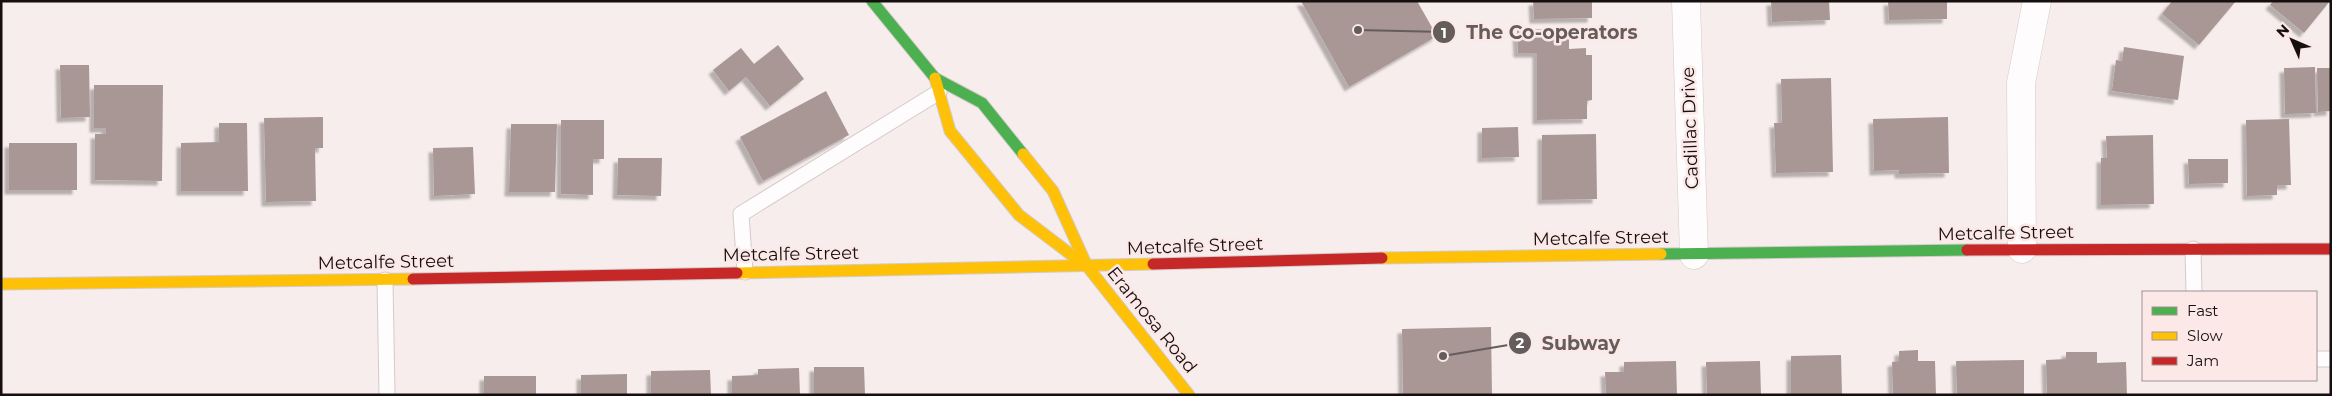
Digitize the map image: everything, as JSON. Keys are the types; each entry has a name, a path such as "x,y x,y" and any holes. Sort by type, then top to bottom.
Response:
{"street":[{"name":"Eramosa Road","path":"872,1 937,85 950,131 1019,215 1087,266"},
{"name":"Cadillac Drive","path":"1686,1 1694,255"},
{"path":"2022,249 2021,83 2037,1"},
{"name":"Eramosa Road","path":"937,85 982,103 993,116 1053,191 1087,266 1189,395"},
{"name":"Metcalfe Street","path":"1,284 385,280 1346,259 2022,249 2331,248"}],"lane":[{"path":"745,272 741,214 937,85"},
{"path":"2193,249 2194,291"},
{"path":"385,280 387,395"},
{"path":"2317,360 2331,360"}],"building":[{"path":"1301,1 1417,1 1437,36 1349,87"},
{"path":"1533,1 1592,1 1592,18 1534,19"},
{"path":"1771,1 1829,1 1830,20 1772,22"},
{"path":"1888,1 1947,1 1947,19 1889,20"},
{"path":"2172,1 2236,1 2199,45 2162,14"},
{"path":"2273,1 2330,1 2304,33 2270,5"},
{"path":"1569,29 1569,49 1586,48 1586,55 1592,55 1592,100 1587,101 1587,119 1537,120 1537,53 1518,53 1517,30"},
{"path":"778,45 804,79 770,106 746,77 729,91 713,70 741,48 754,64"},
{"path":"2124,47 2184,56 2178,100 2112,91 2116,60 2122,61"},
{"path":"60,65 89,65 90,117 61,118"},
{"path":"2315,67 2316,113 2285,114 2284,68"},
{"path":"2317,68 2331,68 2331,111 2318,112"},
{"path":"1831,78 1833,172 1776,173 1774,123 1782,123 1781,79"},
{"path":"94,85 163,85 162,181 95,180 95,134 106,134 106,128 94,128"},
{"path":"826,91 849,135 763,181 740,137"},
{"path":"323,117 323,148 315,148 316,201 266,202 264,118"},
{"path":"1948,117 1949,173 1899,174 1899,170 1874,171 1873,119"},
{"path":"2289,119 2291,185 2277,185 2277,195 2247,196 2246,120"},
{"path":"561,120 604,120 604,159 593,159 593,195 561,194"},
{"path":"219,123 247,123 248,191 181,191 181,143 219,142"},
{"path":"511,124 557,124 555,192 509,192"},
{"path":"1518,127 1519,157 1482,158 1482,128"},
{"path":"1596,134 1597,199 1542,200 1542,135"},
{"path":"2153,135 2154,204 2101,205 2101,158 2107,158 2106,136"},
{"path":"9,143 77,143 77,190 9,190"},
{"path":"473,147 475,194 434,196 433,148"},
{"path":"618,158 662,158 661,196 617,195"},
{"path":"2188,159 2228,159 2228,183 2189,184"},
{"path":"1491,327 1492,395 1403,395 1402,329"},
{"path":"1918,350 1918,361 1935,361 1936,395 1893,395 1892,362 1899,361 1899,351"},
{"path":"2066,352 2097,352 2097,363 2126,362 2127,395 2047,395 2046,360 2066,359"},
{"path":"1841,355 1842,395 1791,395 1791,356"},
{"path":"2024,360 2024,395 1957,395 1956,361"},
{"path":"1676,361 1677,395 1606,395 1605,372 1624,372 1624,362"},
{"path":"1760,361 1761,395 1707,395 1706,362"},
{"path":"814,367 864,367 865,395 814,395"},
{"path":"799,368 800,395 732,395 732,376 758,375 758,369"},
{"path":"710,370 711,395 651,395 651,371"},
{"path":"627,374 627,395 581,395 581,375"},
{"path":"484,376 536,376 536,395 484,395"}],"traffic: fast":[{"path":"872,1 935,78 982,103 1023,154"},
{"path":"1661,254 1967,250"}],"traffic: slow":[{"path":"935,78 950,131 1019,215 1086,266"},
{"path":"1023,154 1053,191 1087,266 1189,395"},
{"path":"1382,258 1661,254"},
{"path":"737,273 1153,264"},
{"path":"1,284 413,279"}],"traffic: jam":[{"path":"1967,250 2331,249"},
{"path":"1153,264 1382,258"},
{"path":"413,279 737,273"}],"place":[{"name":"The Co-operators","path":"1358,30"},
{"name":"Subway","path":"1443,356"}]}
